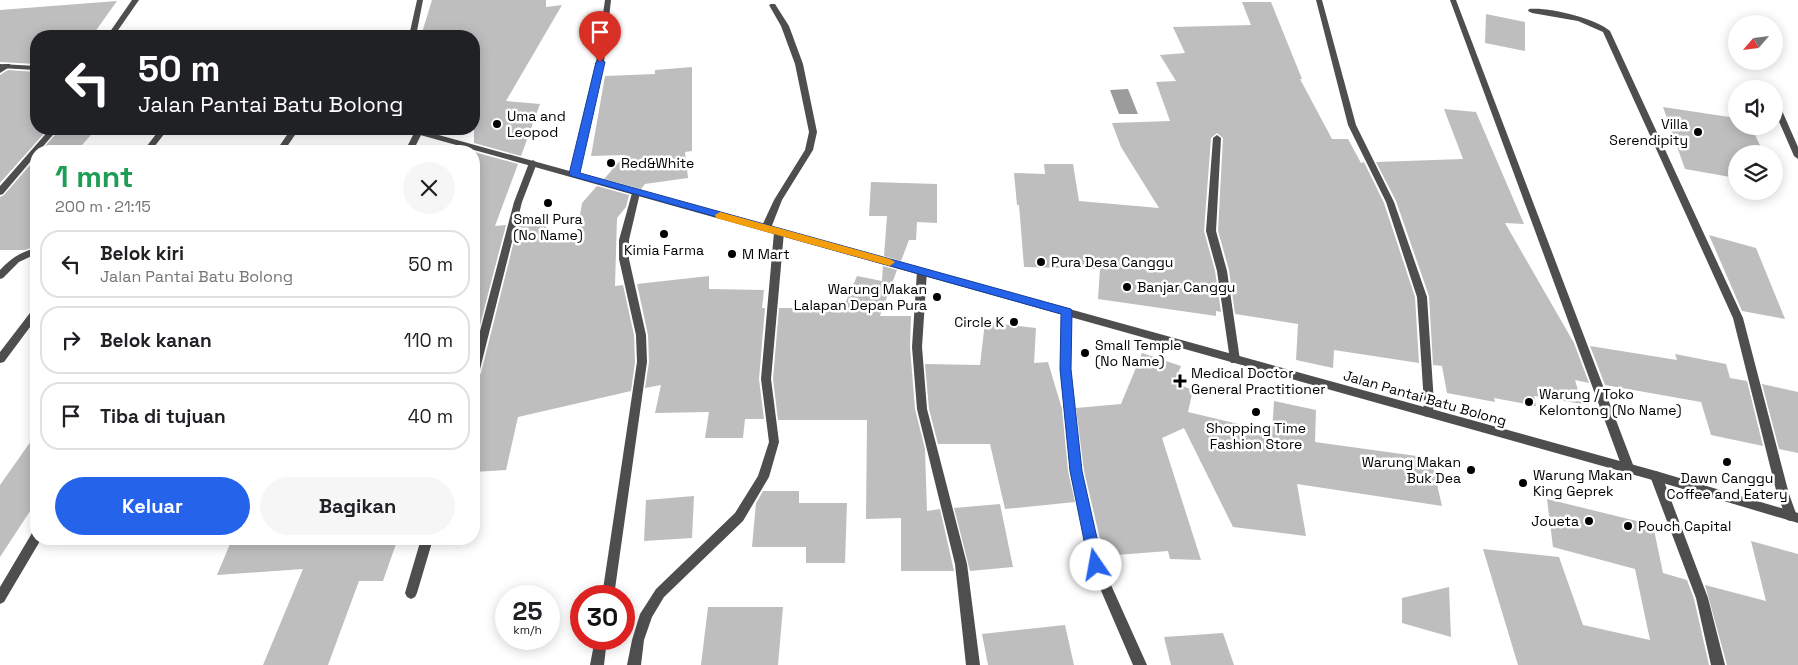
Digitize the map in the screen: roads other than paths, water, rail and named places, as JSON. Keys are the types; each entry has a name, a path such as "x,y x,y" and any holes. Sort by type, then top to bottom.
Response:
{"street":[{"path":"114,30 136,0"},
{"path":"413,30 420,0"},
{"path":"574,174 600,62 608,0"},
{"path":"1319,0 1352,125 1390,202 1422,298 1429,403 1428,413"},
{"path":"1453,0 1629,470"},
{"path":"766,228 778,200 809,150 813,132 799,64 785,26 773,5"},
{"path":"1532,11 1584,20 1596,24 1606,31 1738,318 1783,494 1794,517"},
{"path":"2,67 30,68"},
{"path":"1783,122 1798,156"},
{"path":"40,145 49,135"},
{"path":"152,145 159,135"},
{"name":"Jalan Pantai Batu Bolong","path":"432,135 468,145"},
{"path":"1217,138 1211,231 1222,271 1235,360"},
{"name":"Jalan Pantai Batu Bolong","path":"480,148 1656,476 1794,517"},
{"path":"0,192 30,157"},
{"path":"480,336 518,202 533,163"},
{"path":"610,585 642,362 641,335 624,258 624,240 636,192"},
{"path":"634,665 638,640 646,614 660,593 739,517 763,477 774,442 766,379 779,232"},
{"path":"0,276 16,259 30,252"},
{"path":"922,271 917,347 922,409 961,564 973,665"},
{"path":"1067,312 1065,369 1076,471 1096,565 1140,665"},
{"path":"0,359 30,320"},
{"path":"1656,476 1702,598 1718,665"},
{"path":"0,598 32,545"},
{"path":"411,593 425,545"},
{"path":"597,665 599,650"}],"place":[{"name":"Uma and Leopod","path":"497,124"},
{"name":"Villa Serendipity","path":"1698,132"},
{"name":"Red&White","path":"611,163"},
{"name":"Small Pura (No Name)","path":"548,203"},
{"name":"Kimia Farma","path":"664,234"},
{"name":"M Mart","path":"732,254"},
{"name":"Pura Desa Canggu","path":"1041,262"},
{"name":"Banjar Canggu","path":"1127,287"},
{"name":"Warung Makan Lalapan Depan Pura","path":"937,297"},
{"name":"Circle K","path":"1014,322"},
{"name":"Small Temple (No Name)","path":"1085,353"},
{"name":"Medical Doctor General Practitioner","path":"1180,381"},
{"name":"Warung / Toko Kelontong (No Name)","path":"1529,402"},
{"name":"Shopping Time Fashion Store","path":"1256,412"},
{"name":"Dawn Canggu Coffee and Eatery","path":"1727,462"},
{"name":"Warung Makan Buk Dea","path":"1471,470"},
{"name":"Warung Makan King Geprek","path":"1523,483"},
{"name":"Joueta","path":"1589,521"},
{"name":"Pouch Capital","path":"1628,526"}]}
